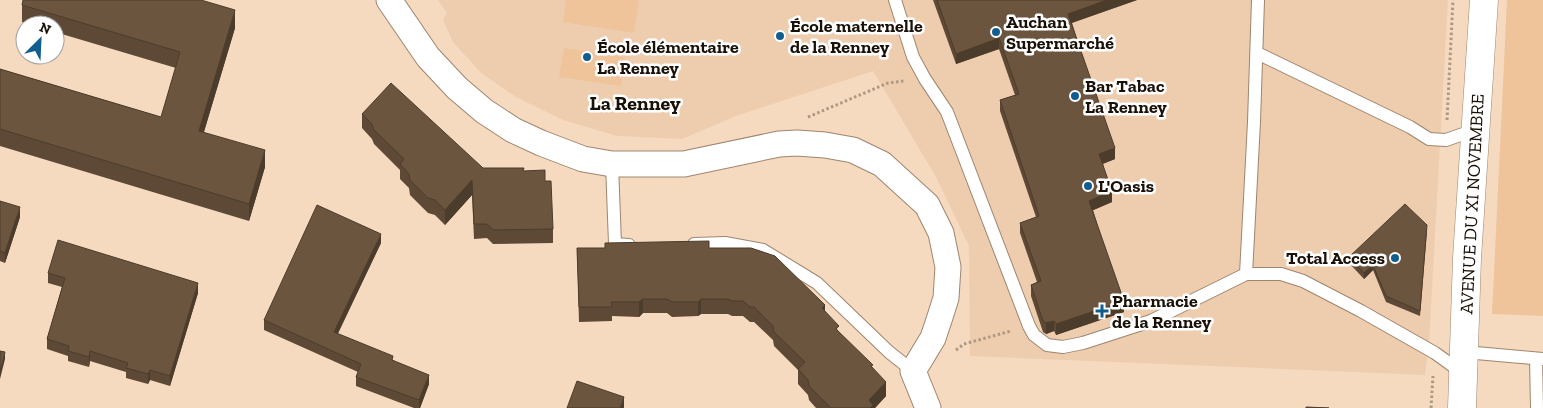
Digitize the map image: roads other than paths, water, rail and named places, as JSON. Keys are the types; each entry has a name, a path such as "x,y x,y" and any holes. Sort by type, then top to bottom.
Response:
{"main road":[{"name":"AVENUE DU XI NOVEMBRE","path":"1463,397 1468,258 1484,0"}],"street":[{"path":"389,0 428,57 457,88 484,111 513,130 583,159 612,164 684,164 779,144 797,143 826,145 853,150 882,164 927,205 941,233 948,267 946,298 933,338 913,371 928,408"}],"lane":[{"path":"895,0 913,57 947,112 1029,326 1034,335 1047,345 1063,347 1083,343 1151,321 1246,274 1281,274 1303,281 1435,352 1454,366 1463,397"},
{"path":"1246,274 1258,0"},
{"path":"1257,53 1429,139 1446,140 1466,133 1476,118"},
{"path":"612,164 615,244 637,245"},
{"path":"682,244 725,243 764,250 816,282 889,352 913,371"},
{"path":"1465,352 1540,359 1537,408"}],"place":[{"name":"Auchan Supermarché","path":"996,32"},
{"name":"École maternelle de la Renney","path":"780,36"},
{"name":"École élémentaire La Renney","path":"587,57"},
{"name":"Bar Tabac La Renney","path":"1075,96"},
{"name":"L'Oasis","path":"1088,186"},
{"name":"Total Access","path":"1395,258"},
{"name":"Pharmacie de la Renney","path":"1102,311"}],"district":[{"name":"La Renney","path":"635,103"}]}
